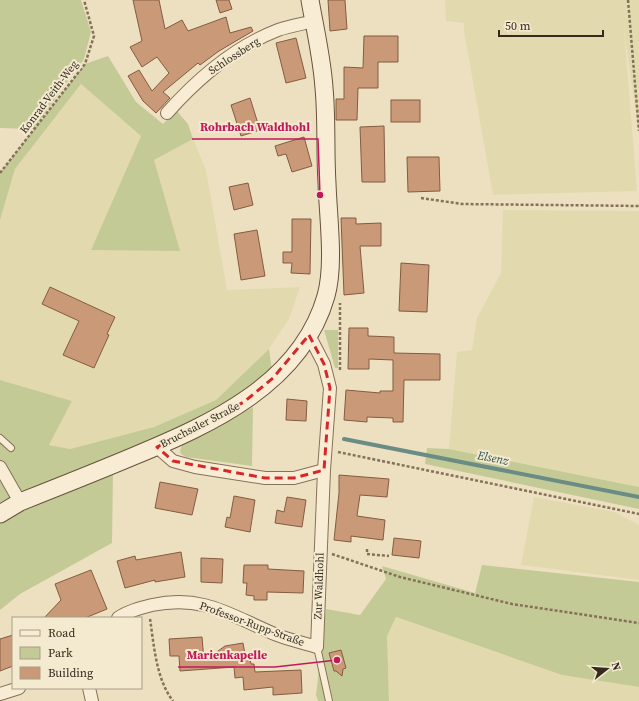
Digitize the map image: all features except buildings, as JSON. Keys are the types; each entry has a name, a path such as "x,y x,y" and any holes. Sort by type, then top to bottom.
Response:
{"main road":[{"name":"Bruchsaler Straße","path":"0,514 20,502 157,446 212,421 244,402 281,370 310,336 326,296 330,263 324,89 310,0"}],"street":[{"name":"Schlossberg","path":"166,112 190,87 222,61 247,46 279,30 314,21"},
{"name":"Zur Waldhohl","path":"310,336 324,364 330,388 325,449 317,647"},
{"path":"157,446 173,461 196,467 265,478 294,478 324,470"},
{"path":"0,467 20,502"},
{"name":"Professor-Rupp-Straße","path":"120,617 148,606 188,601 210,606 277,635 317,647"},
{"path":"0,694 16,689"},
{"path":"89,689 92,701"}],"lane":[{"path":"0,438 11,448"},
{"name":"Zur Waldhohl","path":"317,647 329,701"}],"path":[{"name":"Konrad-Veith-Weg","path":"0,174 85,64 94,36 84,0"},
{"path":"628,0 639,130"},
{"path":"421,198 462,204 639,206"},
{"path":"340,301 340,372"},
{"path":"325,449 639,514"},
{"path":"367,549 367,554 389,556"},
{"path":"320,551 400,577 512,604 639,623"},
{"path":"148,606 156,656 164,685 173,701"}],"highlighted area":[{"path":"309,335 324,364 330,388 324,470 294,478 265,478 173,461 157,447 244,402 273,378"}],"shaded area":[{"path":"445,0 639,0 639,135 624,29 637,191 493,195 464,31 464,23 446,21"},
{"path":"81,84 141,136 91,250 154,160 193,139 206,170 227,290 300,287 289,319 269,349 216,400 154,427 70,449 49,445 72,401 0,380 0,220 15,169"},
{"path":"503,210 639,211 639,487 449,449 457,352 472,350 477,318 501,273"},
{"path":"534,497 615,512 639,525 639,580 521,565"},
{"path":"395,617 562,675 639,687 639,701 389,701 387,636"}],"green space":[{"path":"0,0 81,0 91,32 84,59 33,129 0,128"},
{"path":"108,56 136,102 163,124 176,110 188,124 193,139 154,160 180,251 91,250 141,136 81,84 15,169 0,220 0,173 85,64"},
{"path":"324,330 338,330 338,368 335,368"},
{"path":"269,349 273,378 113,473 112,543 20,594 0,610 0,380 72,401 49,445 70,449 154,427 216,400"},
{"path":"253,407 252,466 186,457 181,454 180,451 182,445"},
{"path":"427,448 449,449 639,487 639,509 425,464"},
{"path":"482,565 639,582 639,687 562,675 396,617 387,636 389,701 318,701 316,695 326,609 360,615 386,579 382,566 475,593"}],"waterway":[{"name":"Elsenz","path":"344,439 639,497"}],"place":[{"name":"Rohrbach Waldhohl","path":"320,195"},
{"name":"Marienkapelle","path":"337,660"}]}
